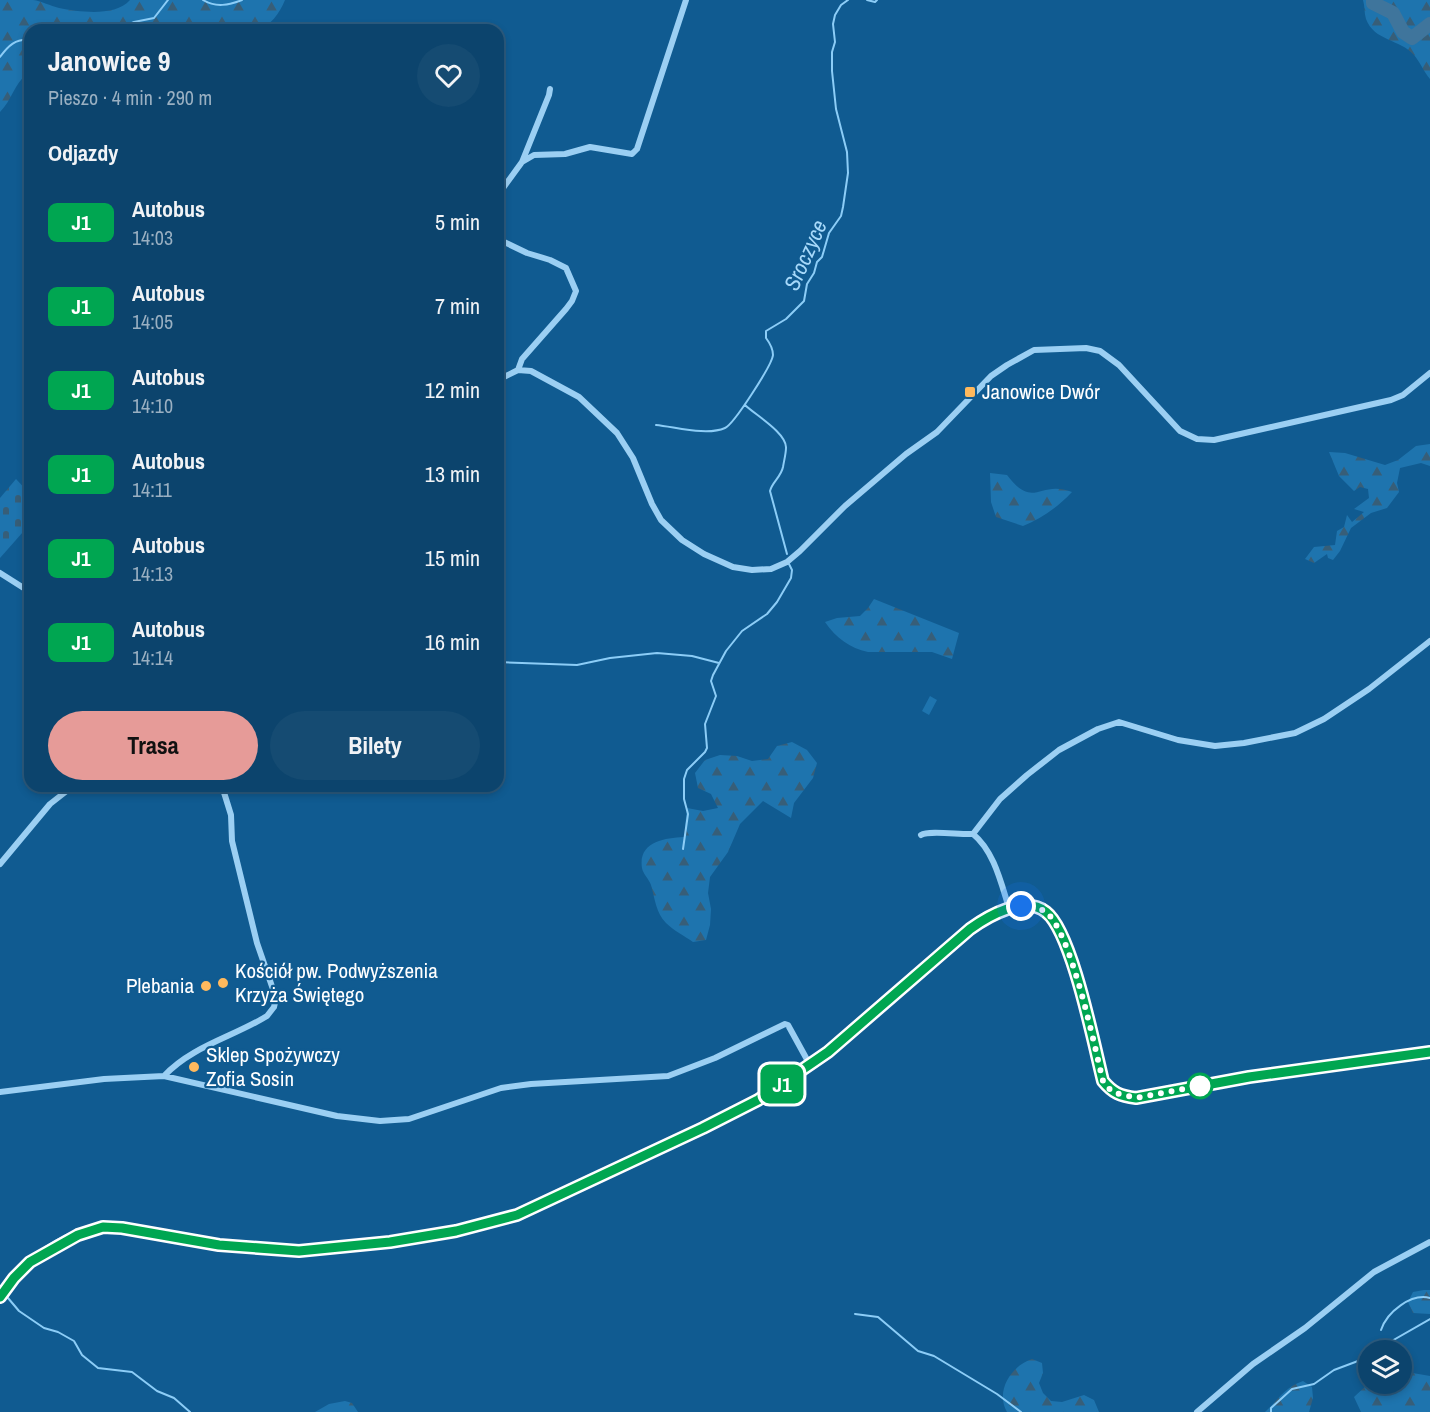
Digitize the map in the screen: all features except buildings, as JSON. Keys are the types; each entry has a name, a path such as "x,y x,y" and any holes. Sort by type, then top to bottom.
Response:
{"street":[{"path":"522,162 534,154 565,154 590,147 632,154 637,149 686,0"},
{"path":"504,187 522,162 550,88"},
{"path":"504,242 566,268 576,291 566,309 522,359 518,370"},
{"path":"504,377 518,370 531,371 579,397 610,427 633,458 652,504 662,520 682,540 704,554 733,567 752,570 771,569 787,562 845,506 906,454 937,432 991,376 1007,364 1034,350 1086,348 1100,351 1119,365 1180,430 1197,439 1214,440 1391,400 1403,395 1430,373"},
{"path":"0,573 24,588"},
{"path":"973,834 1000,799 1027,775 1059,750 1109,724 1119,722 1130,724 1178,740 1215,746 1295,734 1324,719 1369,689 1430,641"},
{"path":"0,864 50,804 65,792"},
{"path":"164,1076 188,1055 267,1016 274,1007 276,998 257,943 232,841 231,815 224,792"},
{"path":"921,835 930,832 951,835 973,834 979,839 995,866 1009,908"},
{"path":"0,1297 30,1262 78,1235 103,1227 122,1228 219,1245 299,1251 390,1242 456,1231 493,1222 537,1206 721,1120 758,1100 828,1052 970,929 992,915 1009,908 1021,906 1045,911 1054,921 1071,956 1103,1081 1112,1092 1123,1096 1136,1098 1249,1077 1430,1052"},
{"path":"0,1092 105,1079 164,1076 337,1116 380,1121 410,1119 501,1088 531,1084 668,1076 715,1058 785,1024 788,1025 810,1065"},
{"path":"1197,1412 1253,1364 1305,1328 1374,1272 1430,1242"}],"green space":[{"path":"0,0 33,0 59,8 97,12 116,9 130,0 285,0 274,19 268,24 24,24 24,77 0,112"},
{"path":"1363,0 1430,0 1430,79 1408,50 1375,32 1365,17"},
{"path":"1430,444 1430,466 1421,463 1400,468 1397,483 1399,492 1387,508 1371,513 1351,528 1333,560 1328,558 1327,554 1314,563 1305,559 1314,547 1335,545 1337,531 1344,527 1347,515 1352,522 1364,512 1354,509 1369,498 1368,489 1360,487 1354,491 1339,476 1329,452 1345,453 1385,465 1398,460 1416,446"},
{"path":"990,473 1007,475 1016,486 1031,493 1052,489 1072,492 1049,512 1023,526 996,517 991,502"},
{"path":"16,479 24,488 24,531 0,558 0,498"},
{"path":"874,599 959,633 952,659 932,652 868,652 861,650 844,642 825,622 837,618 860,616"},
{"path":"930,696 937,700 929,715 922,711"},
{"path":"792,742 807,750 817,763 813,778 794,803 791,818 763,801 740,824 728,852 710,877 708,893 711,909 710,925 706,940 693,942 669,926 660,915 651,885 642,868 644,852 661,840 684,837 687,808 703,811 718,808 711,794 698,788 695,773 705,760 720,755 737,756 752,761 768,759 777,746"},
{"path":"1430,1290 1430,1314 1413,1313 1408,1302 1413,1292"},
{"path":"1032,1359 1042,1363 1043,1373 1039,1383 1043,1393 1051,1401 1062,1402 1084,1395 1094,1400 1099,1412 1007,1412 1003,1396 1007,1380 1018,1367"},
{"path":"1412,1373 1430,1376 1430,1412 1361,1412 1354,1397 1358,1393 1412,1394"},
{"path":"1303,1381 1312,1387 1313,1398 1309,1412 1265,1412 1286,1390"},
{"path":"345,1401 352,1403 358,1412 315,1412 329,1404"}],"waterway":[{"path":"130,24 154,18 168,0"},
{"path":"203,0 222,5 242,0"},
{"name":"Sroczyce","path":"656,425 709,431 725,428 730,424 744,406 771,361 773,353 766,338 766,331 786,319 804,301 807,284 814,273 817,262 822,257 829,233 841,216 848,173 847,152 836,109 832,71 835,15 841,5 848,0"},
{"name":"Sroczyce","path":"867,0 875,2 877,0"},
{"path":"1373,0 1373,3 1393,13 1403,32 1412,38 1430,24"},
{"path":"0,57 13,44 24,40"},
{"name":"Sroczyce","path":"745,405 776,430 785,442 786,450 782,471 770,491 787,554"},
{"path":"683,849 688,814 684,799 684,779 687,770 707,748 705,724 716,696 711,681 713,675 726,651 742,631 767,614 777,602 791,578 792,570 789,564"},
{"name":"Sroczyce","path":"504,662 577,665 610,658 657,653 692,656 719,663"},
{"path":"8,1298 19,1311 44,1328 58,1332 74,1341 82,1355 98,1368 132,1372 157,1391 174,1398 190,1412"},
{"path":"1381,1330 1384,1323 1401,1305 1415,1298 1430,1298"},
{"path":"855,1314 878,1317 918,1351 934,1356 997,1394 1021,1412"},
{"path":"1393,1340 1430,1319"},
{"path":"1271,1412 1271,1408 1292,1389 1314,1384 1334,1370 1358,1361"}],"bus line":[{"name":"J1","path":"0,1297 30,1262 57,1245 95,1228 122,1228 172,1239 250,1249 299,1251 390,1242 456,1231 517,1215 721,1120 758,1100 828,1052 970,929 992,915 1009,908 1021,906 1045,911 1054,921 1071,956 1103,1081 1112,1092 1123,1096 1136,1098 1249,1077 1430,1052"}],"place":[{"name":"Janowice Dwór","path":"970,392"},
{"name":"Kościół pw. Podwyższenia Krzyża Świętego","path":"223,983"},
{"name":"Plebania","path":"206,986"},
{"name":"Sklep Spożywczy Zofia Sosin","path":"194,1067"}],"route":[{"path":"1021,906 1045,911 1054,921 1071,956 1103,1081 1112,1092 1136,1098 1200,1086"}]}
